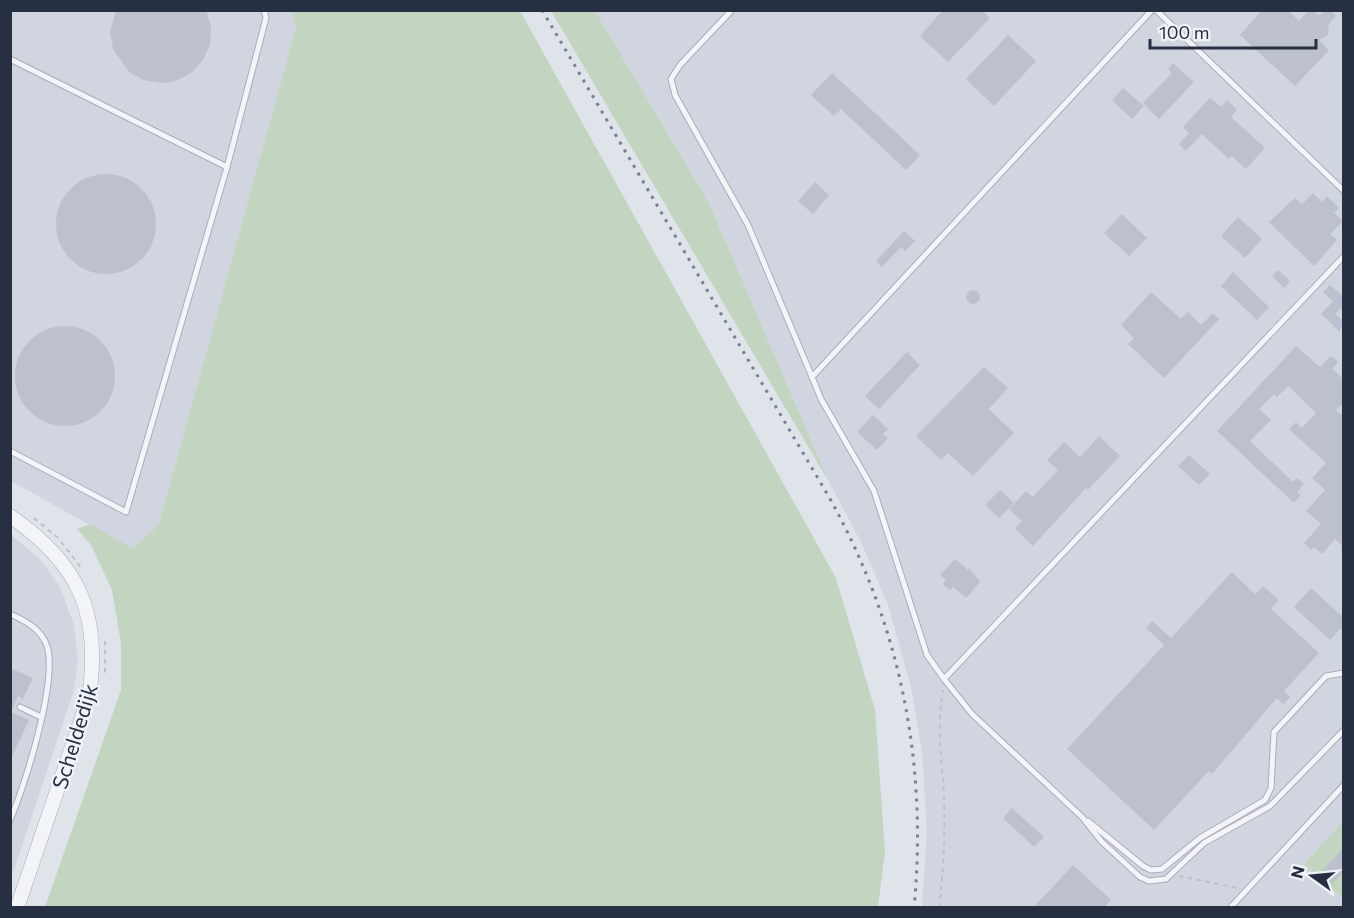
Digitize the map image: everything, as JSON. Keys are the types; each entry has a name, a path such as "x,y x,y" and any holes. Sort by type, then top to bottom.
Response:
{"street":[{"name":"Scheldedijk","path":"10,516 51,548 74,579 90,621 94,661 89,697 17,908"}],"lane":[{"path":"10,451 126,512 267,18 264,10"},
{"path":"732,10 671,79 675,95 748,225 821,399 874,491 927,655 972,714 1082,817 1102,842 1140,877 1158,881 1171,875 1204,843 1276,801 1344,730"},
{"path":"812,377 1154,10 1344,191"},
{"path":"10,59 226,167"},
{"path":"944,679 1344,256"},
{"path":"10,614 37,629 48,648 49,671 24,789 10,820"},
{"path":"1082,817 1108,835 1143,866 1151,870 1162,868 1200,838 1265,800 1271,788 1274,732 1322,680 1344,672"},
{"path":"20,707 41,717"},
{"path":"1230,908 1344,785"}],"path":[{"path":"32,516 49,528 70,550 85,575"},
{"path":"103,632 106,649 104,680"},
{"path":"939,908 942,884 944,795 938,726 944,679"},
{"path":"1171,875 1247,890"}],"shaded area":[{"path":"10,11 292,11 296,27 159,524 133,549 11,481"},
{"path":"595,11 1343,11 1344,822 1304,864 1343,900 1343,907 922,907 927,831 922,751 911,687 888,605 861,542 829,482 709,203"},
{"path":"11,535 40,559 60,587 74,625 78,661 73,693 11,879"}],"green space":[{"path":"292,11 520,11 836,578 875,710 885,852 878,907 45,907 121,690 121,643 112,590 91,545 77,529 91,524 133,549 159,524 296,27"},
{"path":"551,11 595,11 709,203 829,482"},
{"path":"1343,822 1343,899 1304,864"}],"building":[{"path":"116,10 206,10 211,26 210,44 203,60 191,73 175,81 162,83 144,80 129,72 113,49 110,32"},
{"path":"943,10 982,10 990,18 948,62 920,36"},
{"path":"1262,10 1288,10 1299,21 1309,10 1320,15 1325,10 1330,10 1336,16 1329,24 1328,35 1319,40 1329,50 1295,86 1240,35"},
{"path":"1008,35 1036,61 994,106 966,79"},
{"path":"1173,63 1194,82 1159,119 1143,103 1172,73 1168,69"},
{"path":"832,73 920,155 906,170 841,109 834,116 811,95"},
{"path":"1123,88 1144,106 1132,119 1112,100"},
{"path":"1210,98 1221,107 1227,100 1237,110 1231,117 1265,148 1246,169 1232,156 1229,159 1202,134 1186,151 1179,144 1189,133 1183,127"},
{"path":"106,174 125,177 142,188 153,205 156,224 153,243 142,260 125,271 106,274 87,271 70,260 59,243 56,224 59,205 70,188 87,177"},
{"path":"815,182 829,195 813,214 798,201"},
{"path":"1313,193 1322,202 1327,196 1339,208 1334,213 1343,221 1330,234 1337,240 1314,266 1269,222 1295,198 1302,204"},
{"path":"1122,214 1147,238 1129,256 1104,233"},
{"path":"1238,217 1262,239 1245,258 1221,236"},
{"path":"904,231 915,241 905,251 901,247 882,267 876,261"},
{"path":"1278,270 1290,281 1284,288 1272,276"},
{"path":"1233,272 1269,307 1257,320 1221,286"},
{"path":"1330,285 1344,297 1344,305 1335,314 1344,322 1339,331 1321,314 1333,301 1323,292"},
{"path":"970,290 976,290 980,297 976,304 970,304 966,300 966,294"},
{"path":"1151,292 1181,319 1188,312 1201,325 1213,313 1219,319 1164,378 1128,344 1134,338 1121,325"},
{"path":"65,326 84,330 101,340 111,357 115,376 111,395 101,412 84,422 65,426 46,422 29,412 19,395 15,376 19,357 29,340 46,330"},
{"path":"1296,346 1320,367 1331,356 1338,362 1332,369 1344,380 1344,402 1336,410 1344,417 1344,547 1335,539 1322,554 1314,547 1311,550 1304,543 1321,524 1306,511 1325,490 1312,478 1326,463 1289,429 1296,422 1302,428 1316,413 1288,386 1277,397 1274,394 1259,409 1271,420 1250,441 1293,482 1297,478 1304,484 1297,492 1301,495 1294,503 1217,431"},
{"path":"907,352 920,365 879,409 865,396"},
{"path":"984,367 1008,388 989,409 1014,433 973,476 948,453 941,460 916,436"},
{"path":"873,415 888,429 883,434 888,438 877,450 857,432"},
{"path":"1099,436 1120,456 1088,490 1086,488 1033,546 1015,529 1022,521 1009,509 1026,491 1033,497 1058,470 1047,460 1064,442 1080,457"},
{"path":"1189,455 1210,474 1199,485 1178,466"},
{"path":"1000,490 1014,503 999,518 985,505"},
{"path":"955,559 968,570 969,568 980,582 966,598 953,587 950,590 943,584 946,580 940,575"},
{"path":"1232,572 1255,594 1263,586 1279,600 1271,609 1319,653 1284,691 1290,697 1283,704 1277,698 1212,774 1209,771 1154,830 1067,749 1164,645 1146,628 1152,621 1171,638"},
{"path":"1311,588 1344,618 1344,625 1330,640 1294,607"},
{"path":"10,668 33,678 23,699 18,696 11,712 29,720 10,761"},
{"path":"1012,808 1044,837 1034,847 1003,818"},
{"path":"1344,847 1344,871 1332,884 1320,873"},
{"path":"1073,865 1111,900 1104,908 1033,908"}],"railway":[{"path":"542,10 829,497 854,545 891,644 912,747 917,800 914,908"}]}
